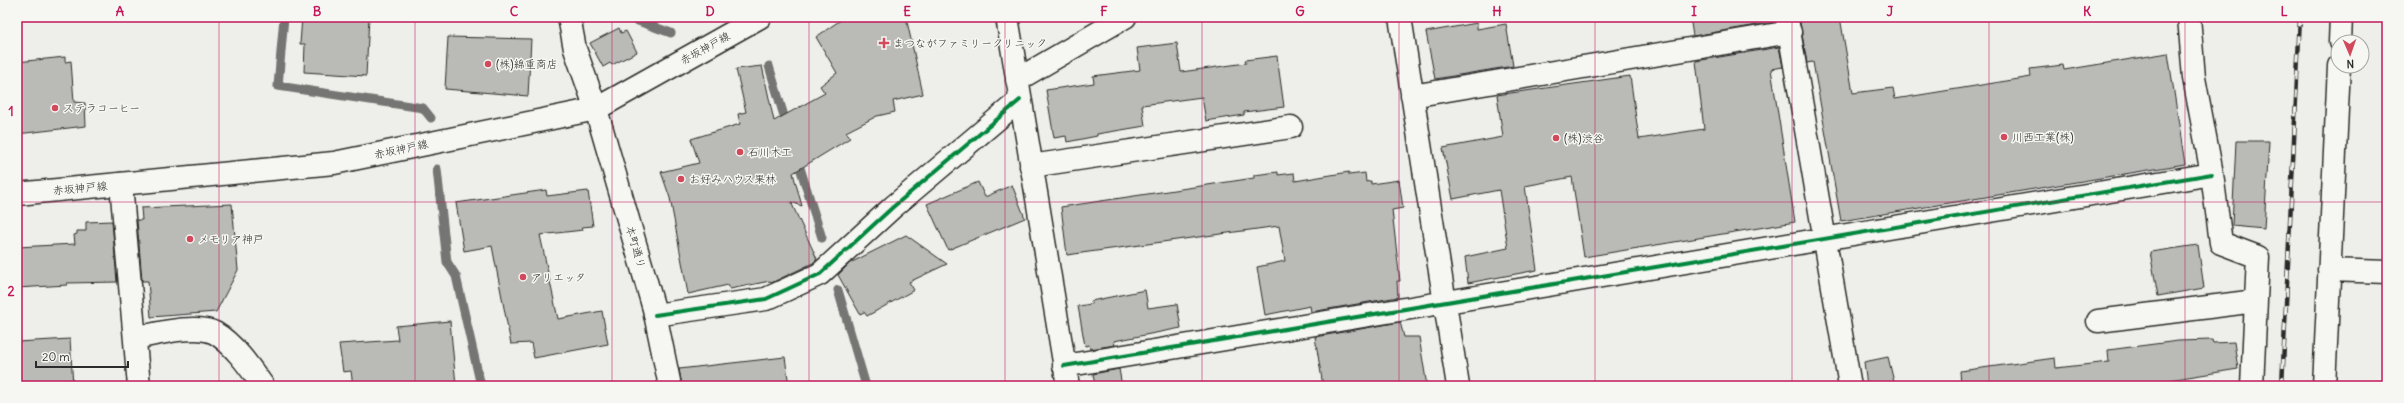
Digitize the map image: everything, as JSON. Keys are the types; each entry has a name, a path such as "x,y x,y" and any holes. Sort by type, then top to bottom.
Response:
{"street":[{"name":"本町通り","path":"569,17 575,49 596,108 655,314 670,386"},
{"name":"赤坂神戸線","path":"17,194 334,163 596,108 760,17"},
{"path":"1007,17 1066,376 1445,302 2212,174"},
{"path":"655,314 766,299 820,274 1019,90 1125,17"},
{"path":"1400,17 1458,386"},
{"path":"2189,17 2194,78 2212,174 2221,243 2258,257 2252,386"},
{"path":"2340,34 2341,17"},
{"path":"1412,96 1788,24 1826,238 1850,386"},
{"path":"2324,386 2339,74"},
{"path":"1031,166 1291,127"},
{"path":"121,184 136,338 139,386"},
{"path":"2329,270 2387,272"},
{"path":"2098,320 2256,301"},
{"path":"136,338 186,329 215,333 241,357 263,386"}],"building":[{"path":"302,17 369,17 366,76 304,72 305,44 300,44"},
{"path":"845,17 906,17 923,94 893,101 895,112 877,116 846,132 850,138 793,173 802,206 791,202 817,259 813,263 771,283 770,281 730,289 728,285 688,294 670,198 661,172 699,163 691,139 740,124 738,114 746,112 736,69 762,66 774,121 825,93 820,86 837,73 816,37"},
{"path":"1690,17 1775,17 1775,22 1693,36"},
{"name":"川西工業(株)","path":"1799,17 1840,17 1853,93 1893,88 1895,99 2031,77 2030,69 2063,65 2064,70 2168,53 2185,164 1841,221 1813,62 1807,63"},
{"path":"1477,23 1477,29 1506,24 1513,66 1435,79 1426,32"},
{"path":"619,28 621,33 626,31 637,52 612,65 610,63 603,67 590,43"},
{"name":"(株)綿重商店","path":"448,37 531,39 528,96 445,89"},
{"path":"1177,43 1181,72 1246,63 1245,60 1277,56 1284,107 1244,112 1244,115 1206,121 1202,97 1142,105 1145,126 1097,134 1097,136 1067,142 1066,136 1054,138 1046,90 1094,83 1093,76 1140,70 1137,48"},
{"path":"1779,47 1783,67 1771,69 1795,222 1584,257 1572,177 1525,186 1537,270 1468,283 1465,257 1508,248 1499,190 1453,199 1443,148 1503,137 1497,95 1630,76 1639,139 1704,129 1696,61"},
{"path":"65,57 65,62 71,61 74,102 85,103 86,126 17,134 17,62"},
{"path":"2236,141 2269,141 2264,229 2232,226"},
{"path":"1278,172 1278,175 1294,173 1295,181 1349,172 1349,175 1365,173 1366,182 1371,181 1371,184 1399,180 1403,208 1392,210 1400,281 1397,281 1398,297 1311,312 1310,306 1265,315 1257,267 1285,261 1279,226 1067,255 1061,207 1254,178 1254,175"},
{"path":"978,182 985,197 1012,185 1025,218 948,250 927,204"},
{"path":"546,190 547,196 588,191 593,226 582,227 583,230 540,235 558,319 602,311 608,344 534,358 531,343 511,344 492,246 464,251 456,203"},
{"name":"メモリア神戸","path":"232,204 238,270 216,312 151,317 148,281 142,281 137,220 142,220 141,208"},
{"path":"112,221 117,282 67,283 67,285 17,288 17,247 75,244 74,235 77,234 77,231 86,231 86,222"},
{"path":"906,235 947,264 909,282 914,290 867,316 864,312 860,314 838,275 850,263"},
{"path":"2198,245 2204,288 2158,296 2150,252"},
{"path":"1145,290 1148,308 1177,304 1181,328 1114,341 1115,345 1090,349 1089,345 1085,346 1078,306 1092,304 1091,301"},
{"path":"450,321 456,385 353,386 351,371 343,372 339,344 398,340 396,326"},
{"path":"1400,322 1404,337 1419,337 1427,386 1323,386 1315,337"},
{"path":"70,339 73,386 17,386 17,342"},
{"path":"2212,340 2213,343 2234,342 2238,369 2132,386 1961,386 1960,371 2055,358 2056,368 2109,362 2108,350 2178,341"},
{"path":"785,357 789,386 682,386 679,369"},
{"path":"1888,357 1895,386 1867,386 1864,362"},
{"path":"1119,369 1122,386 1095,386 1093,374"}],"waterway":[{"path":"284,17 278,86 423,108 431,118"},
{"path":"627,17 671,33"},
{"path":"769,66 787,126"},
{"path":"797,158 822,238"},
{"path":"437,169 447,262 456,276 481,386"},
{"path":"838,290 866,386"}],"railway":[{"path":"2282,386 2300,17"}],"cycle path":[{"path":"655,315 766,299 820,274 893,207 1020,100"},
{"path":"1064,366 2212,174"}],"place":[{"name":"まつながファミリークリニック","path":"884,43"},
{"name":"(株)綿重商店","path":"488,64"},
{"name":"ステラコーヒー","path":"55,108"},
{"name":"川西工業(株)","path":"2004,137"},
{"name":"(株)渋谷","path":"1556,138"},
{"name":"石川木工","path":"740,152"},
{"name":"お好みハウス果林","path":"681,179"},
{"name":"メモリア神戸","path":"190,239"},
{"name":"アリエッタ","path":"523,277"}]}
